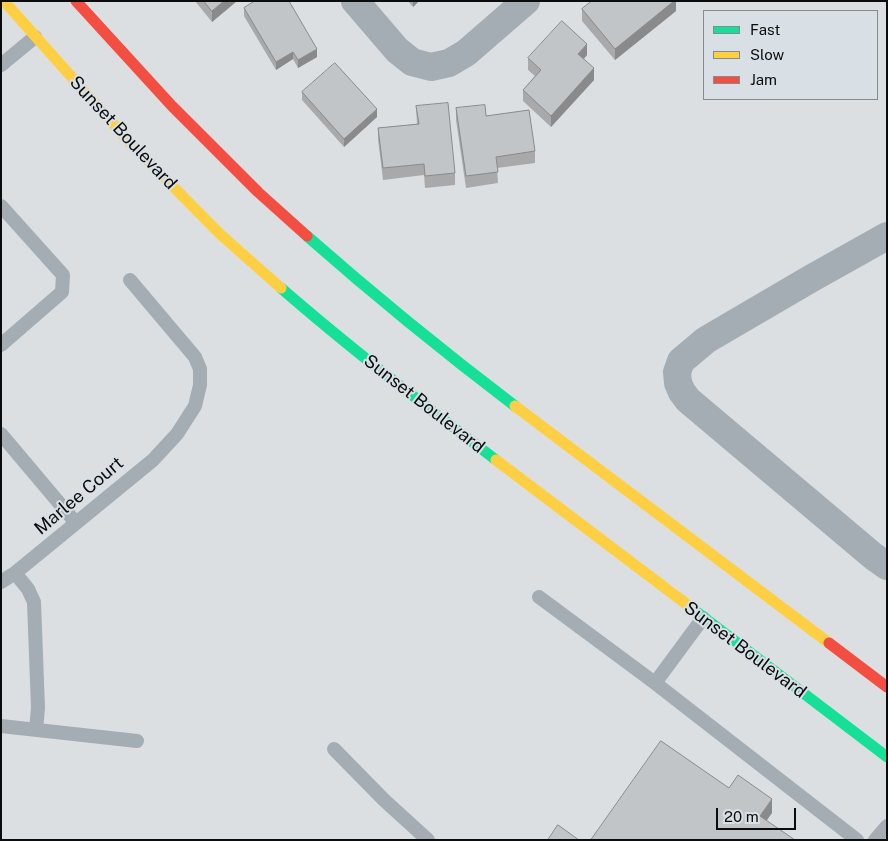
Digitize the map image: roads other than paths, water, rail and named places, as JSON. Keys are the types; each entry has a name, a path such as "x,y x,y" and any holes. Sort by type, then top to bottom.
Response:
{"main road":[{"name":"Sunset Boulevard","path":"4,1 132,145 220,234 320,322 420,402 887,757"},
{"path":"76,1 172,106 258,192 357,280 456,362 887,687"}],"street":[{"path":"355,1 397,50 412,62 431,67 449,63 466,53 526,1"},
{"path":"882,556 688,400 678,383 677,372 681,361 706,340 887,236"}],"lane":[{"path":"1,65 35,37"},
{"path":"1,206 63,275 62,292 1,345"},
{"name":"Marlee Court","path":"1,582 15,573 153,460 176,434 195,406 200,386 200,369 195,357 130,280"},
{"path":"1,434 76,523"},
{"path":"15,573 28,589 34,602 38,708 36,730"},
{"path":"539,597 655,683 857,840"},
{"path":"655,683 703,618"},
{"path":"1,726 137,742"},
{"path":"334,748 384,800 428,840"},
{"path":"875,840 887,826"}]}
